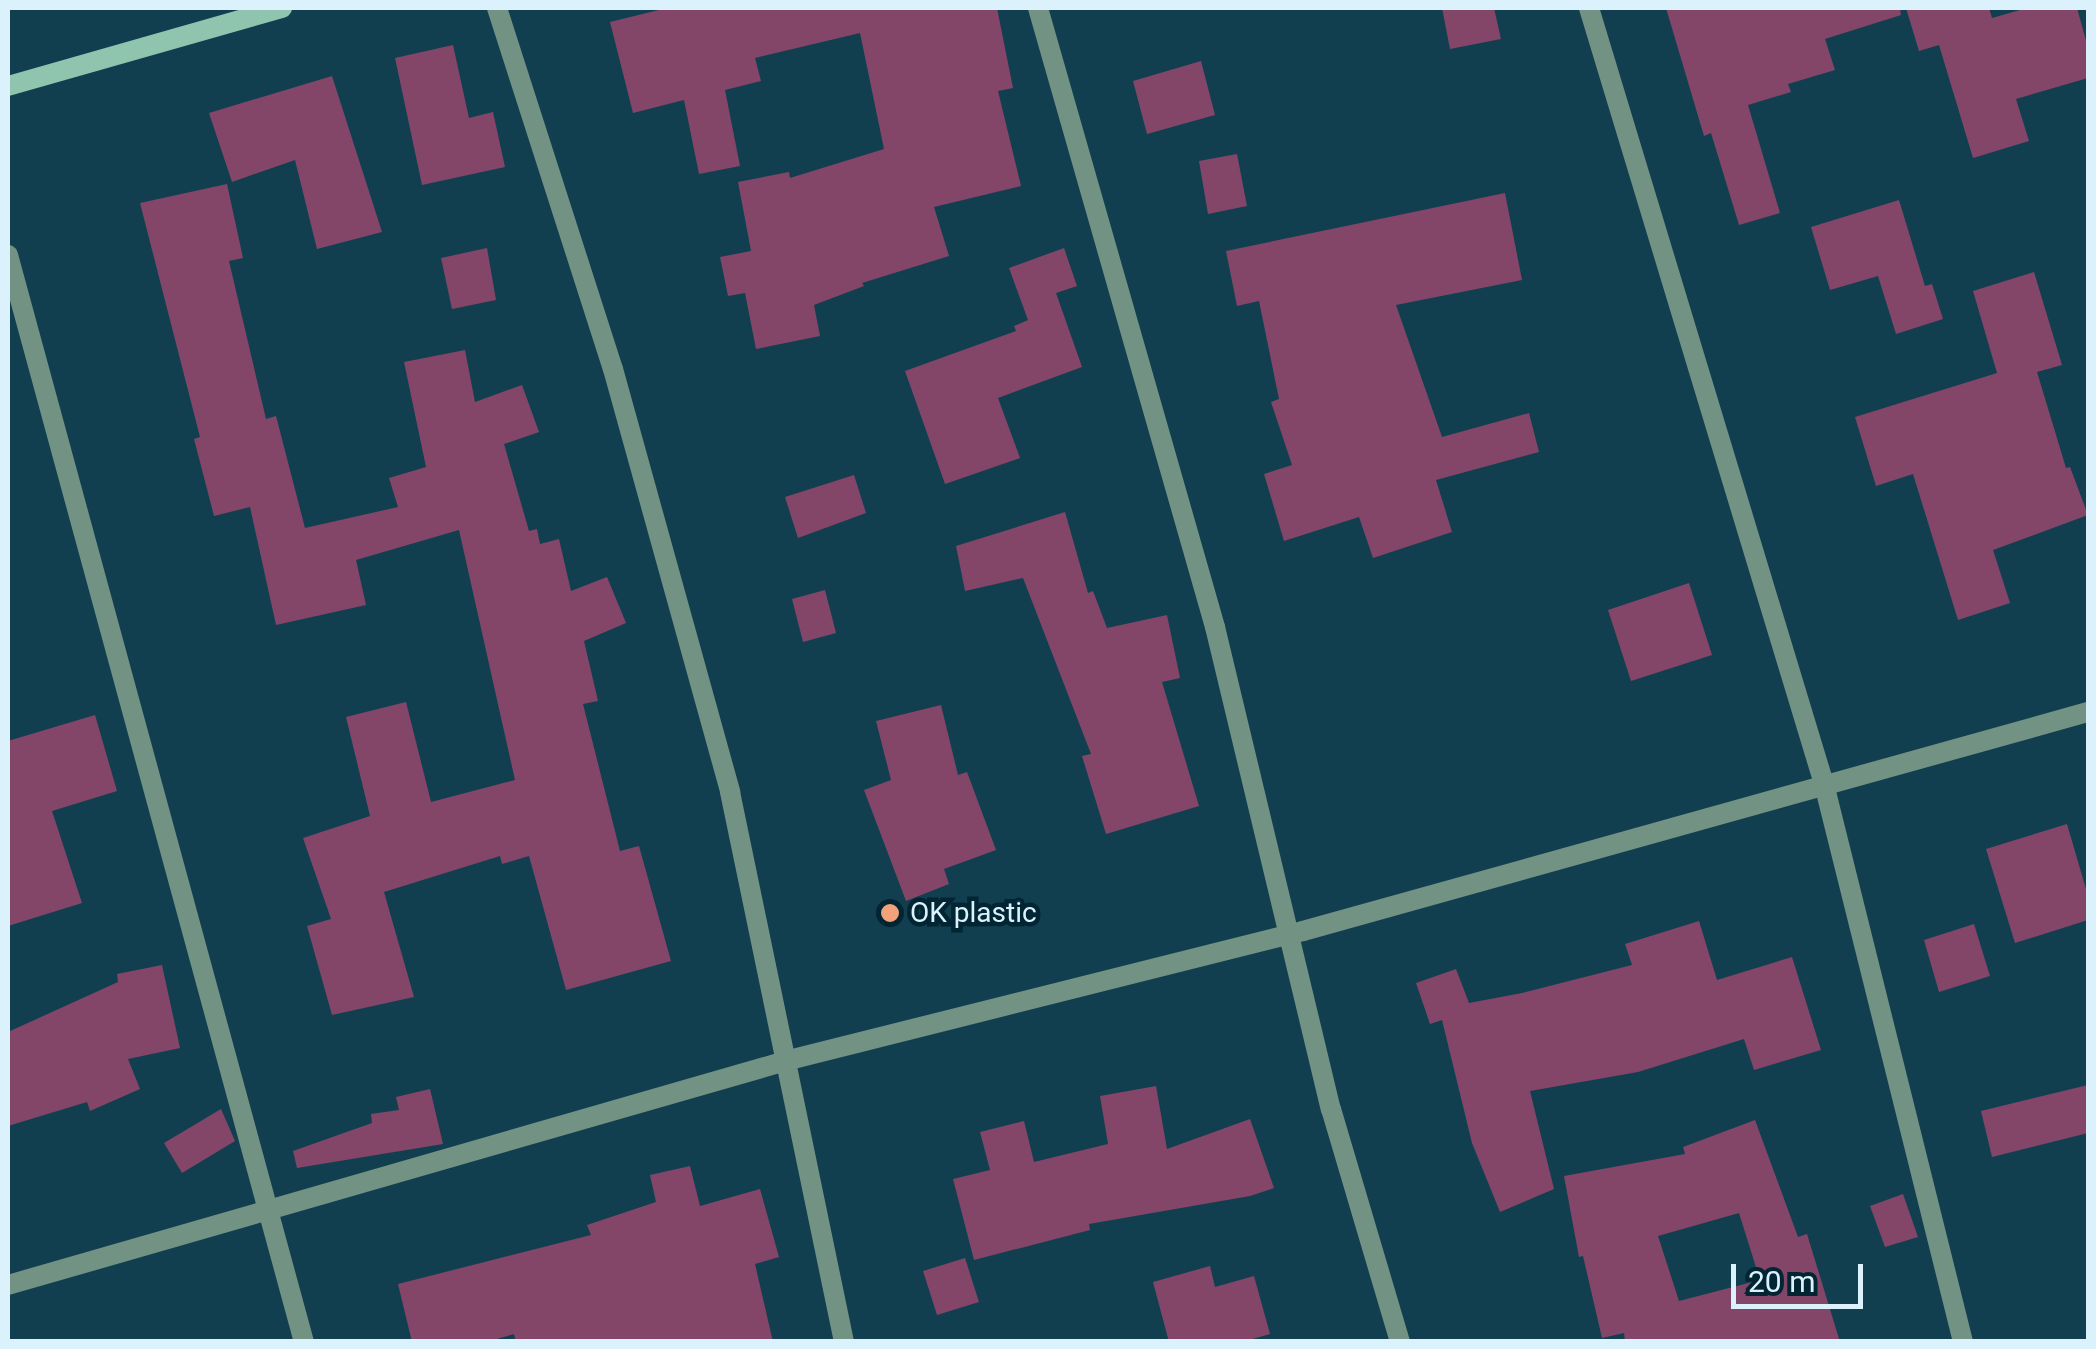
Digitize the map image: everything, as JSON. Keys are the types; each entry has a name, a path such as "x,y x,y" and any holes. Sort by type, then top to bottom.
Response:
{"street":[{"path":"8,86 282,8"},
{"path":"497,8 614,369 730,792 789,1060 844,1342"},
{"path":"1038,8 1215,627 1330,1109 1400,1342"},
{"path":"1589,8 1824,784 1963,1342"},
{"path":"8,254 304,1342"},
{"path":"8,1285 789,1060 1288,935 2088,712"}],"building":[{"path":"667,8 997,8 1013,88 998,91 1021,186 934,207 949,256 862,283 864,286 814,305 820,336 756,349 745,293 728,296 720,257 751,251 738,182 789,172 790,178 884,149 860,33 755,58 761,81 725,90 740,166 699,174 684,100 633,113 610,22"},
{"path":"1442,8 1494,8 1501,39 1450,49"},
{"path":"1666,8 1900,8 1901,15 1825,39 1835,70 1788,84 1791,92 1748,105 1780,213 1739,225 1711,133 1704,136"},
{"path":"1906,8 1989,8 1992,18 2027,8 2077,8 2088,48 2088,78 2016,99 2029,141 1973,158 1939,45 1919,51"},
{"path":"453,45 469,118 493,112 505,167 422,185 395,58"},
{"path":"1201,61 1215,115 1147,134 1133,81"},
{"path":"332,76 382,232 317,249 295,160 232,182 209,113"},
{"path":"1237,154 1247,206 1208,214 1199,161"},
{"path":"227,184 243,258 229,261 266,419 276,416 305,528 398,507 389,478 426,467 404,362 465,350 475,402 522,385 539,432 504,444 529,531 537,529 540,544 559,539 571,591 607,577 626,623 584,641 598,701 583,704 620,851 639,846 671,961 566,990 529,856 502,864 500,856 384,892 414,997 332,1015 307,926 331,919 303,838 370,816 346,717 406,702 431,802 515,780 459,530 356,560 366,605 276,625 250,507 214,516 194,439 200,437 140,203"},
{"path":"1505,193 1522,280 1396,305 1442,437 1529,413 1539,452 1436,480 1452,532 1373,558 1359,517 1284,541 1264,474 1292,465 1271,402 1279,399 1259,301 1237,306 1226,251"},
{"path":"1899,200 1925,286 1932,284 1943,319 1896,334 1878,276 1830,290 1811,227"},
{"path":"487,248 496,300 452,309 441,258"},
{"path":"1064,248 1077,286 1056,293 1082,367 998,398 1020,458 945,484 905,371 1016,331 1014,326 1028,320 1009,268"},
{"path":"2034,272 2062,365 2037,372 2066,468 2070,467 2088,515 1993,550 2010,603 1958,620 1913,474 1876,486 1855,417 1997,373 1973,291"},
{"path":"854,475 866,513 798,538 785,497"},
{"path":"1065,512 1088,593 1093,591 1107,628 1167,615 1180,678 1162,682 1199,806 1106,834 1082,756 1091,754 1023,578 965,591 956,546"},
{"path":"1689,583 1712,655 1631,681 1608,610"},
{"path":"825,590 836,633 803,642 792,599"},
{"path":"941,705 958,775 967,772 996,850 944,869 949,884 906,901 864,790 891,780 876,721"},
{"path":"95,715 117,791 52,811 82,903 8,926 8,741"},
{"path":"2067,824 2088,896 2088,920 2015,943 1986,849"},
{"path":"1699,921 1717,980 1792,957 1821,1050 1754,1070 1744,1039 1638,1072 1530,1091 1554,1189 1500,1212 1472,1143 1442,1020 1430,1024 1416,983 1456,969 1469,1003 1522,993 1632,965 1625,944"},
{"path":"1974,924 1990,976 1939,992 1924,940"},
{"path":"162,965 180,1048 128,1059 140,1089 90,1111 87,1102 8,1126 8,1032 118,982 117,974"},
{"path":"2088,1085 2088,1133 1992,1157 1981,1111"},
{"path":"1156,1086 1167,1149 1250,1119 1274,1188 1250,1196 1089,1224 1090,1230 974,1260 953,1179 990,1170 980,1132 1024,1121 1034,1162 1108,1144 1100,1096"},
{"path":"430,1089 443,1144 297,1168 293,1151 372,1123 371,1114 399,1110 396,1097"},
{"path":"221,1109 235,1141 182,1173 164,1143"},
{"path":"1755,1120 1798,1237 1807,1234 1840,1342 1625,1342 1624,1333 1602,1338 1583,1256 1579,1257 1564,1176 1685,1154 1683,1147","holes":["1739,1213 1760,1280 1679,1301 1658,1236"]},
{"path":"690,1166 700,1206 760,1189 779,1257 755,1264 773,1342 516,1342 514,1334 486,1342 412,1342 398,1284 591,1235 587,1225 656,1202 650,1175"},
{"path":"1903,1194 1918,1237 1885,1247 1870,1206"},
{"path":"965,1258 979,1302 937,1315 923,1271"},
{"path":"1210,1266 1215,1287 1254,1276 1270,1334 1242,1342 1169,1342 1153,1282"}],"place":[{"name":"OK plastic","path":"890,913"}]}
